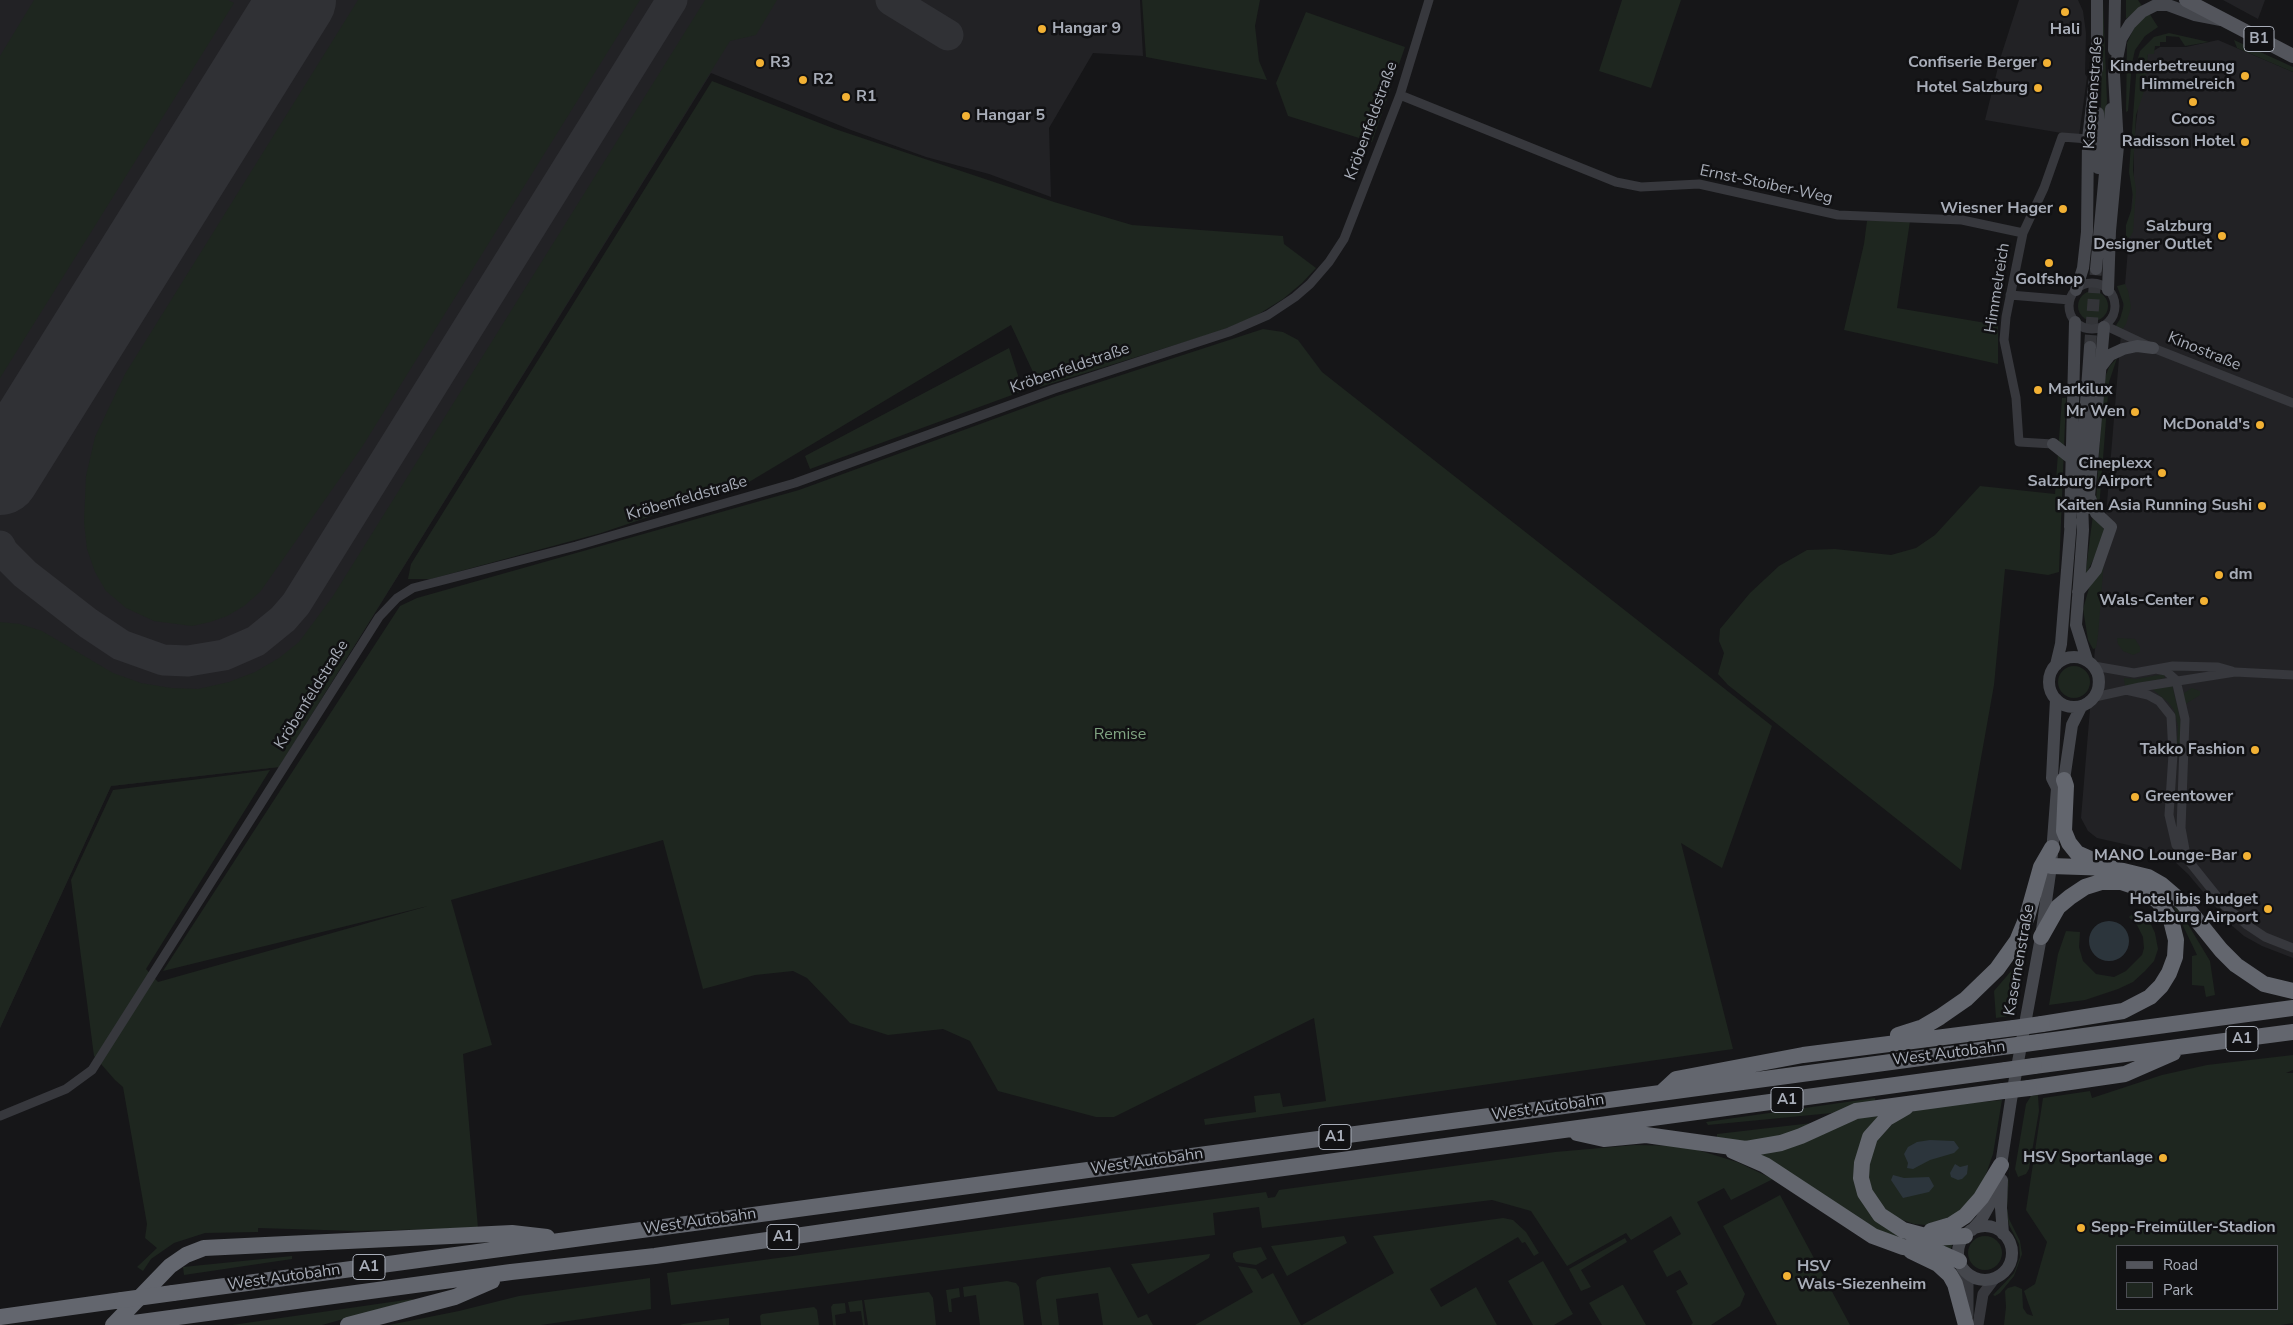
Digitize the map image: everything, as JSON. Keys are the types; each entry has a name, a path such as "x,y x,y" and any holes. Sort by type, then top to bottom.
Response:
{"highway":[{"path":"2060,784 2066,786 2064,831 2069,843 2077,853 2110,868 2148,877 2162,884 2183,903 2236,966 2264,984 2293,991"},
{"path":"1872,1046 1924,1027 1966,999 1998,969 2017,941 2027,918 2042,867 2052,848"},
{"path":"2051,866 2110,868"},
{"path":"1662,1092 1676,1079 1803,1055 2014,1028 2123,1011 2150,997 2161,986 2175,958 2176,940 2171,920 2158,901 2142,889 2122,882 2101,882 2085,887 2070,897 2058,907 2041,937"},
{"name":"West Autobahn","path":"0,1317 2293,1008"},
{"name":"West Autobahn","path":"119,1325 511,1272 655,1256 1055,1198 1567,1131 2293,1032"},
{"path":"1567,1131 1604,1139 1646,1136 1746,1149 1780,1143 1856,1111 2125,1074 2192,1045"},
{"path":"1913,1103 1887,1118 1874,1132 1862,1163 1861,1178 1869,1201 1880,1215 1891,1224 1915,1233 1933,1238 1968,1233"},
{"path":"1727,1148 1765,1165 1873,1236 1903,1247 1938,1264 1950,1275 1955,1284 1966,1325"},
{"path":"1915,1233 1951,1225 1966,1216 1981,1198 2001,1165"},
{"path":"113,1325 170,1266 186,1255 204,1248 512,1233 564,1240"},
{"path":"1903,1247 1934,1250 1961,1264"},
{"path":"348,1325 455,1297 511,1272"}],"main road":[{"path":"2090,0 2097,25"},
{"name":"Kasernenstraße","path":"2097,0 2099,218"},
{"name":"Kasernenstraße","path":"2096,269 2099,218 2114,74 2115,0"},
{"name":"B1","path":"2186,0 2293,56"},
{"path":"2108,290 2110,231 2118,146 2114,74 2125,32 2146,8 2156,5 2168,5 2195,15 2225,21"},
{"path":"2073,295 2083,268 2088,232 2088,139 2097,61"},
{"path":"2075,322 2070,528 2061,644 2049,686 2056,699 2067,706 2080,707 2095,697 2100,684 2076,625 2083,530 2081,472 2090,347"},
{"path":"2083,530 2090,498 2105,326"},
{"path":"2100,368 2110,355 2123,349 2137,346 2153,348"},
{"path":"2053,444 2073,438"},
{"path":"2053,444 2072,459"},
{"path":"2070,528 2081,472"},
{"path":"2078,592 2096,570 2111,527 2096,513 2090,498"},
{"path":"2056,665 2071,657 2091,663"},
{"name":"Kasernenstraße","path":"2056,699 2052,778 2060,784"},
{"name":"Kasernenstraße","path":"1961,1264 1959,1248 1968,1233 1981,1220 1991,1202 2001,1165 2009,1107 2041,937 2060,784 2072,726 2080,707"},
{"name":"Kasernenstraße","path":"1995,1278 2006,1270 2011,1259 2010,1246 2004,1234 2001,1208 2001,1165"},
{"path":"1968,1233 1988,1227 2004,1234"},
{"path":"1961,1264 1977,1279 1995,1278"}],"street":[{"name":"Kröbenfeldstraße","path":"0,1116 66,1089 92,1070 379,617 397,598 413,588 576,546 795,483 1054,389 1229,332 1256,321 1282,306 1310,284 1329,262 1344,239 1400,95 1429,0"},
{"name":"Ernst-Stoiber-Weg","path":"1400,95 1616,182 1641,188 1699,184 1838,215 1962,220 2022,233"},
{"name":"Himmelreich","path":"2053,444 2019,442 2016,398 2004,340 2010,295 2022,233 2044,188 2062,137 2088,139"},
{"path":"2010,295 2073,295 2092,283 2108,290 2115,306 2112,317 2105,326 2086,328 2075,322 2071,315 2073,295"},
{"name":"Kinostraße","path":"2105,326 2153,348 2293,403"},
{"path":"2091,663 2134,673 2189,666 2218,667 2235,672"},
{"path":"2156,669 2166,671 2176,680 2186,719 2181,828 2186,856"},
{"path":"2095,697 2176,680 2235,672 2293,675"},
{"path":"2126,690 2148,695 2159,702 2171,716 2173,746 2170,823 2176,846 2224,905 2247,925 2265,937 2293,948"},
{"name":"Kasernenstraße","path":"1961,1264 1968,1282 1966,1325"},
{"name":"Kasernenstraße","path":"1978,1325 1983,1294 1995,1278"}],"shaded area":[{"path":"0,0 1140,0 1143,56 1093,53 1049,128 1051,197 989,174 926,157 851,130 711,73 279,767 111,786 0,1028"},
{"path":"2019,0 2078,0 2083,11 2086,33 2085,74 2087,77 2079,136 1985,120 2000,59"},
{"path":"2223,0 2265,0 2258,19"},
{"path":"2218,40 2293,72 2293,958 2262,946 2244,936 2230,924 2188,874 2174,861 2146,849 2097,838 2088,831 2081,818 2134,176 2134,141 2142,73 2148,54 2160,47 2186,47"},
{"path":"2109,921 2120,924 2126,930 2129,941 2126,952 2120,958 2109,961 2098,958 2092,952 2089,941 2092,930 2098,924"},
{"path":"1930,1140 1954,1141 1959,1148 1954,1153 1930,1160 1913,1169 1907,1168 1908,1163 1904,1154 1908,1147 1917,1142"},
{"path":"1955,1164 1960,1167 1968,1165 1967,1174 1962,1179 1958,1180 1951,1177 1950,1173"},
{"path":"1893,1175 1904,1178 1929,1177 1934,1186 1929,1192 1903,1198 1891,1180"}],"green space":[{"path":"34,0 228,0 234,3 0,378 0,56"},
{"path":"358,0 640,0 362,447 260,592 244,606 227,616 210,622 192,626 154,621 126,608 106,591 95,572 87,549 84,522 86,476 95,437 125,374"},
{"path":"705,0 777,0 756,35 730,41 279,767 111,786 0,1028 0,622 20,624 42,631 113,673 141,683 171,688 198,689 229,682 255,672 279,658 299,642 333,596"},
{"path":"1142,0 1260,0 1255,26 1259,61 1267,80 1146,57"},
{"path":"1622,0 1681,0 1651,88 1599,71"},
{"path":"2103,0 2107,101 2103,159 2100,160"},
{"path":"2126,0 2138,0 2142,6 2126,19"},
{"path":"1306,12 1405,47 1372,142 1288,116 1276,83"},
{"path":"2149,13 2158,27 2145,36 2135,50 2128,111 2126,112 2127,43 2135,26"},
{"path":"2169,33 2209,42 2185,46 2179,37 2166,36 2166,42 2160,42 2160,46 2155,46 2154,54 2148,54 2144,91 2136,115 2133,170 2136,190 2133,232 2126,239 2126,225 2132,208 2133,196 2129,172 2137,62 2140,51 2154,37"},
{"path":"2234,40 2293,67 2293,72 2237,48"},
{"path":"712,81 835,129 1054,202 1132,225 1283,236 1284,244 1316,268 1283,299 1254,317 1217,332 1040,387 1011,325 744,485 601,533 431,579 408,579 411,564"},
{"path":"1867,221 1910,221 1897,308 1998,325 1998,364 1844,330 1864,244"},
{"path":"2125,284 2131,307 2126,324 2122,330 2115,327 2120,319 2124,305 2117,286"},
{"path":"2093,291 2104,295 2108,306 2104,317 2093,321 2082,317 2078,306 2082,295"},
{"name":"Remise","path":"1263,329 1283,332 1298,340 1322,372 1772,726 1722,868 1681,843 1733,1049 1205,1125 1204,1119 1256,1112 1254,1096 1280,1093 1283,1107 1326,1101 1314,1018 1114,1117 1096,1117 998,1091 970,1041 943,1029 888,1035 850,1023 807,978 793,971 755,975 703,989 663,840 451,900 492,1045 463,1054 478,1228 356,1231 258,1228 258,1232 205,1233 174,1243 151,1259 143,1271 137,1267 157,1248 145,1238 147,1224 123,1087 94,1056 71,880 113,790 270,770 146,969 158,982 428,906 163,971 400,606 417,598 799,490 1057,396"},
{"path":"1009,348 1023,391 810,469 805,456"},
{"path":"2117,358 2109,382 2099,509 2096,501 2104,380 2109,367"},
{"path":"2062,398 2066,398 2059,572 2048,575 2005,569 1994,685 1961,870 1728,685 1718,674 1724,653 1719,641 1720,629 1750,593 1779,566 1807,550 1835,549 1891,555 1916,548 1935,535 1980,486 2055,494"},
{"path":"2093,515 2107,533 2085,576"},
{"path":"2104,560 2098,635 2096,648 2093,649 2088,640 2083,609 2089,588"},
{"path":"2117,638 2135,639 2140,647 2140,652 2133,655 2123,651 2118,644"},
{"path":"2074,666 2080,667 2085,671 2089,676 2089,688 2085,693 2080,697 2074,698 2068,697 2063,693 2059,688 2058,682 2059,676 2063,671 2068,667"},
{"path":"2164,674 2165,678 2125,686 2124,678 2136,679"},
{"path":"2172,685 2182,726 2180,757 2176,757 2178,726 2174,710 2168,702 2152,689"},
{"path":"2192,688 2200,691 2200,695 2184,705 2184,693"},
{"path":"2177,906 2210,961 2215,995 2206,997 2204,986 2192,985 2192,956 2197,955 2174,907"},
{"path":"2139,908 2148,918 2155,933 2158,949 2154,961 2145,971 2133,982 2118,989 2085,1000 2049,1005 2058,954 2066,931 2080,932 2079,947 2083,961 2096,974 2114,977 2126,971 2142,955 2144,948 2143,937 2137,925 2129,917"},
{"path":"2018,963 2025,964 2015,1015 1996,1018 1994,991"},
{"name":"HSV Sportanlage","path":"2293,1055 2293,1070 2286,1073 2293,1073 2293,1323 2281,1325 2004,1325 2005,1291 2008,1288 2015,1286 2022,1289 2023,1308 2027,1314 2033,1316 2024,1291 2035,1284 2047,1242 2026,1210 2043,1098 2090,1091 2092,1098 2162,1075 2207,1065"},
{"path":"2038,1095 2039,1111 2029,1169 2026,1174 2018,1177 2015,1169 2026,1104 2031,1096"},
{"path":"1875,1098 1875,1102 1832,1113 1708,1125 1706,1122"},
{"path":"2002,1100 1993,1154 1984,1180 1977,1193 1955,1215 1926,1225 1914,1224 1897,1218 1882,1206 1872,1191 1868,1173 1872,1146 1900,1116 1917,1110"},
{"path":"1881,1111 1861,1144 1874,1218 1897,1235 1953,1241 1951,1249 1884,1235 1755,1153"},
{"path":"1812,1123 1792,1133 1750,1142 1717,1138 1717,1134"},
{"path":"1635,1145 1685,1146 1737,1162 1773,1179 1731,1200 1724,1188 1697,1202 1745,1294 1740,1306 1711,1325 1691,1325 1693,1323 1676,1291 1688,1284 1680,1270 1667,1277 1653,1251 1681,1234 1671,1216 1631,1240 1626,1233 1567,1266 1531,1211 1492,1200 1262,1228 1259,1207 1213,1213 1215,1235 671,1305 667,1273 1266,1192 1268,1198 1275,1197 1279,1190 1555,1152"},
{"path":"2011,1152 2007,1208 2009,1219 2020,1241 2022,1254 2014,1276 2000,1293 1995,1296 1993,1295 2014,1273 2020,1257 2019,1244 2009,1225 2006,1209"},
{"name":"HSV Wals-Siezenheim","path":"1780,1195 1850,1325 1777,1325 1723,1226"},
{"path":"1503,1218 1513,1220 1526,1232 1539,1253 1534,1256 1525,1242 1522,1243 1518,1237 1430,1289 1441,1307 1476,1287 1497,1325 1302,1325 1394,1273 1373,1236"},
{"path":"1344,1236 1347,1243 1287,1276 1271,1246"},
{"path":"1985,1236 1992,1237 1997,1241 2001,1246 2001,1260 1997,1265 1992,1269 1985,1270 1978,1269 1973,1265 1969,1260 1968,1253 1969,1246 1973,1241 1978,1237"},
{"path":"1625,1238 1627,1242 1581,1270 1591,1287 1581,1291 1569,1269"},
{"path":"1261,1247 1267,1259 1256,1265 1236,1262 1233,1257 1233,1253 1237,1251"},
{"path":"1210,1254 1209,1258 1148,1294 1131,1264"},
{"path":"292,1256 292,1259 184,1275 183,1267"},
{"path":"1543,1261 1573,1314 1554,1325 1533,1325 1508,1281"},
{"path":"1238,1266 1256,1269 1262,1279 1273,1273 1301,1325 1195,1325 1253,1292"},
{"path":"1110,1267 1138,1318 1147,1314 1153,1325 1103,1325 1098,1293 1056,1299 1059,1325 1042,1325 1037,1280 1042,1277"},
{"path":"650,1278 651,1309 541,1325 389,1325 459,1311 519,1296"},
{"path":"1007,1281 1016,1283 1019,1287 1024,1325 980,1325 976,1295 964,1297 963,1287"},
{"path":"1622,1285 1646,1325 1602,1325 1589,1303"},
{"path":"959,1288 960,1297 951,1299 952,1312 949,1312 946,1290"},
{"path":"929,1292 933,1298 936,1325 868,1325 864,1300"},
{"path":"412,1299 322,1325 232,1325"},
{"path":"862,1300 865,1325 863,1325 861,1311 850,1312 848,1302"},
{"path":"845,1303 846,1313 835,1315 836,1325 833,1325 831,1307 833,1304"},
{"path":"814,1307 817,1310 819,1325 761,1325 760,1316 762,1314"},
{"path":"729,1318 729,1325 680,1325 683,1324"}],"taxiway":[{"path":"0,546 3,552 25,574 88,623 121,645 163,660 188,661 224,655 256,641 283,619 296,604 672,0"},
{"path":"891,0 948,35"}],"runway":[{"path":"0,476 297,0"}],"tunnel":[{"path":"2090,347 2096,269"}],"place":[{"name":"Hali","path":"2065,12"},
{"name":"Hangar 9","path":"1042,29"},
{"name":"R3","path":"760,63"},
{"name":"Confiserie Berger","path":"2047,63"},
{"name":"Kinderbetreuung Himmelreich","path":"2245,76"},
{"name":"R2","path":"803,80"},
{"name":"Hotel Salzburg","path":"2038,88"},
{"name":"R1","path":"846,97"},
{"name":"Cocos","path":"2193,102"},
{"name":"Hangar 5","path":"966,116"},
{"name":"Radisson Hotel","path":"2245,142"},
{"name":"Wiesner Hager","path":"2063,209"},
{"name":"Salzburg Designer Outlet","path":"2222,236"},
{"name":"Golfshop","path":"2049,263"},
{"name":"Markilux","path":"2038,390"},
{"name":"Mr Wen","path":"2135,412"},
{"name":"McDonald's","path":"2260,425"},
{"name":"Cineplexx Salzburg Airport","path":"2162,473"},
{"name":"Kaiten Asia Running Sushi","path":"2262,506"},
{"name":"dm","path":"2219,575"},
{"name":"Wals-Center","path":"2204,601"},
{"name":"Takko Fashion","path":"2255,750"},
{"name":"Greentower","path":"2135,797"},
{"name":"MANO Lounge-Bar","path":"2247,856"},
{"name":"Hotel ibis budget Salzburg Airport","path":"2268,909"},
{"name":"HSV Sportanlage","path":"2163,1158"},
{"name":"Sepp-Freimüller-Stadion","path":"2081,1228"},
{"name":"HSV Wals-Siezenheim","path":"1787,1276"}]}
